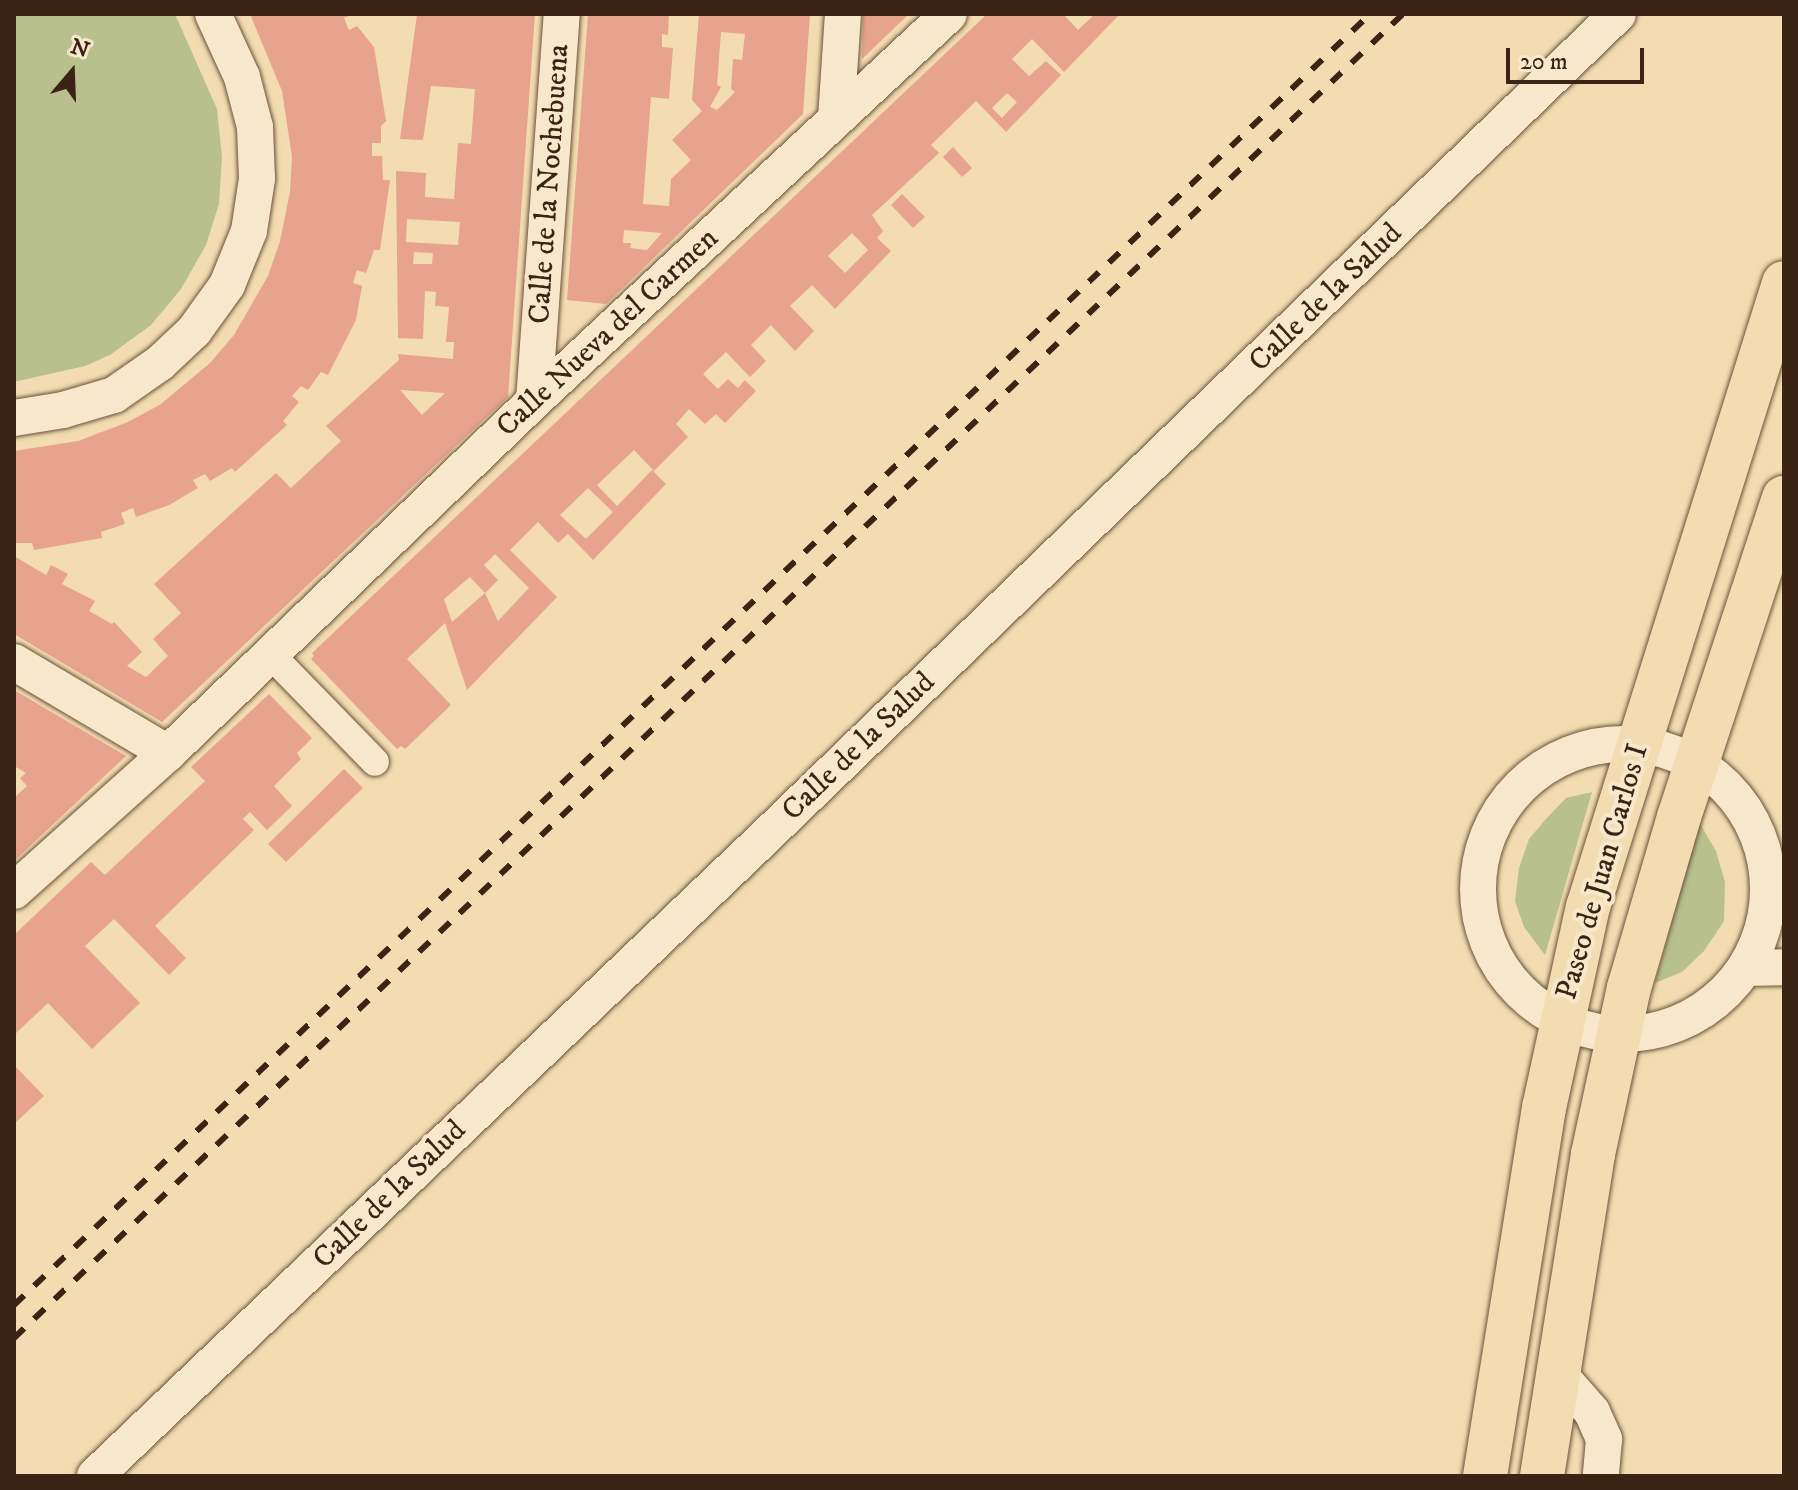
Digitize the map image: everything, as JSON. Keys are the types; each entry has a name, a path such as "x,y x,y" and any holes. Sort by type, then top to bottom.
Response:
{"main road":[{"name":"Paseo de Juan Carlos I","path":"1485,1476 1538,1143 1561,1022 1588,907 1784,283"},
{"name":"Paseo de Juan Carlos I","path":"1542,1476 1593,1154 1633,973 1784,498"}],"street":[{"path":"14,418 63,410 114,395 160,363 194,331 227,285 249,231 257,179 255,127 242,77 213,14"},
{"name":"Calle de la Nochebuena","path":"534,401 562,14"},
{"path":"836,119 843,14"},
{"name":"Calle Nueva del Carmen","path":"14,891 168,753 534,401 949,14"},
{"name":"Calle de la Salud","path":"95,1476 763,839 1618,14"},
{"path":"271,655 375,762"},
{"path":"14,662 168,753"},
{"path":"1640,744 1676,753 1697,764 1733,792 1751,817 1764,850 1776,926 1759,941 1745,968 1725,995 1690,1020 1618,1035 1561,1022 1522,997 1497,965 1479,922 1476,879 1491,824 1531,774 1573,752 1602,745 1640,744"},
{"path":"1745,968 1784,967"},
{"path":"1558,1373 1592,1412 1604,1439 1601,1476"}],"green space":[{"path":"14,14 175,14 217,109 222,157 219,204 206,245 181,289 151,325 110,355 85,366 14,382"},
{"path":"1592,792 1545,955 1524,927 1515,901 1519,868 1529,839 1566,798"},
{"path":"1699,822 1716,851 1725,882 1724,921 1704,951 1682,972 1655,983"}],"building":[{"path":"250,14 353,14 344,18 349,30 357,26 374,47 386,121 381,126 381,143 372,143 372,156 382,156 383,180 390,180 380,250 374,250 366,273 357,270 353,283 362,286 356,320 328,375 321,372 308,390 301,386 292,396 299,402 283,421 287,425 235,472 232,468 210,481 205,474 193,480 198,488 169,505 136,517 133,508 121,513 125,524 101,532 102,538 34,550 32,543 14,543 14,451 78,441 128,422 161,404 210,363 234,335 268,276 280,241 290,192 292,157 282,91"},
{"path":"417,14 535,14 508,397 162,722 14,634 14,556 46,575 51,565 68,574 62,584 95,601 89,611 112,624 114,622 142,652 127,666 146,677 168,656 153,639 181,613 154,584 276,473 291,488 341,441 326,426 399,360 398,354 453,359 454,342 446,342 449,307 435,306 436,292 425,291 423,339 398,338 396,171 426,173 425,197 454,199 458,143 471,144 475,89 431,86 423,140 400,139","holes":["407,219 460,222 458,245 406,242","414,252 433,253 432,264 413,264","400,390 445,393 422,415"]},
{"path":"588,14 669,14 668,35 662,34 662,47 673,48 669,99 651,97 643,204 669,206 671,179 691,160 672,140 702,111 692,100 699,14 810,14 803,114 606,304 567,300","holes":["721,32 745,34 742,60 733,59 731,89 735,92 717,110 710,107 721,87 717,85","624,230 662,233 647,250 630,248 631,243 623,243"]},
{"path":"863,14 909,14 862,59"},
{"path":"987,14 1063,14 1078,30 1095,14 1120,14 1064,72 1032,39 1012,59 1029,76 1046,61 1061,75 1006,132 976,101 931,145 939,153 872,215 883,231 877,238 891,251 835,309 812,285 790,306 814,331 795,351 771,325 751,345 766,361 750,377 726,352 703,374 718,389 728,379 738,388 745,380 756,391 725,423 716,414 705,424 689,409 676,424 688,437 654,471 634,450 597,485 617,506 652,470 666,484 593,560 568,534 558,543 538,522 510,550 557,597 467,690 445,623 407,659 451,705 405,749 401,746 397,749 311,659 314,656 312,653","holes":["1007,93 1017,102 1002,118 992,108","852,233 868,250 845,273 828,256","588,488 613,512 586,539 560,515","495,554 529,588 498,621 485,593 498,580 484,565","470,577 485,593 452,622 444,599"]},
{"path":"953,147 972,168 962,177 943,157"},
{"path":"902,194 925,217 913,228 891,205"},
{"path":"14,690 126,756 14,861 14,798 27,786 20,778 26,773 14,766"},
{"path":"269,694 312,738 297,753 301,759 274,786 292,806 267,830 250,812 243,819 254,830 155,926 186,958 169,975 114,919 85,946 140,1003 92,1049 48,1003 14,1035 14,935 91,862 105,875 205,781 191,767"},
{"path":"344,769 363,788 286,862 268,844"},
{"path":"14,1065 44,1096 14,1124"}],"railway":[{"path":"14,1305 1370,14"},
{"path":"14,1338 1403,14"}]}
